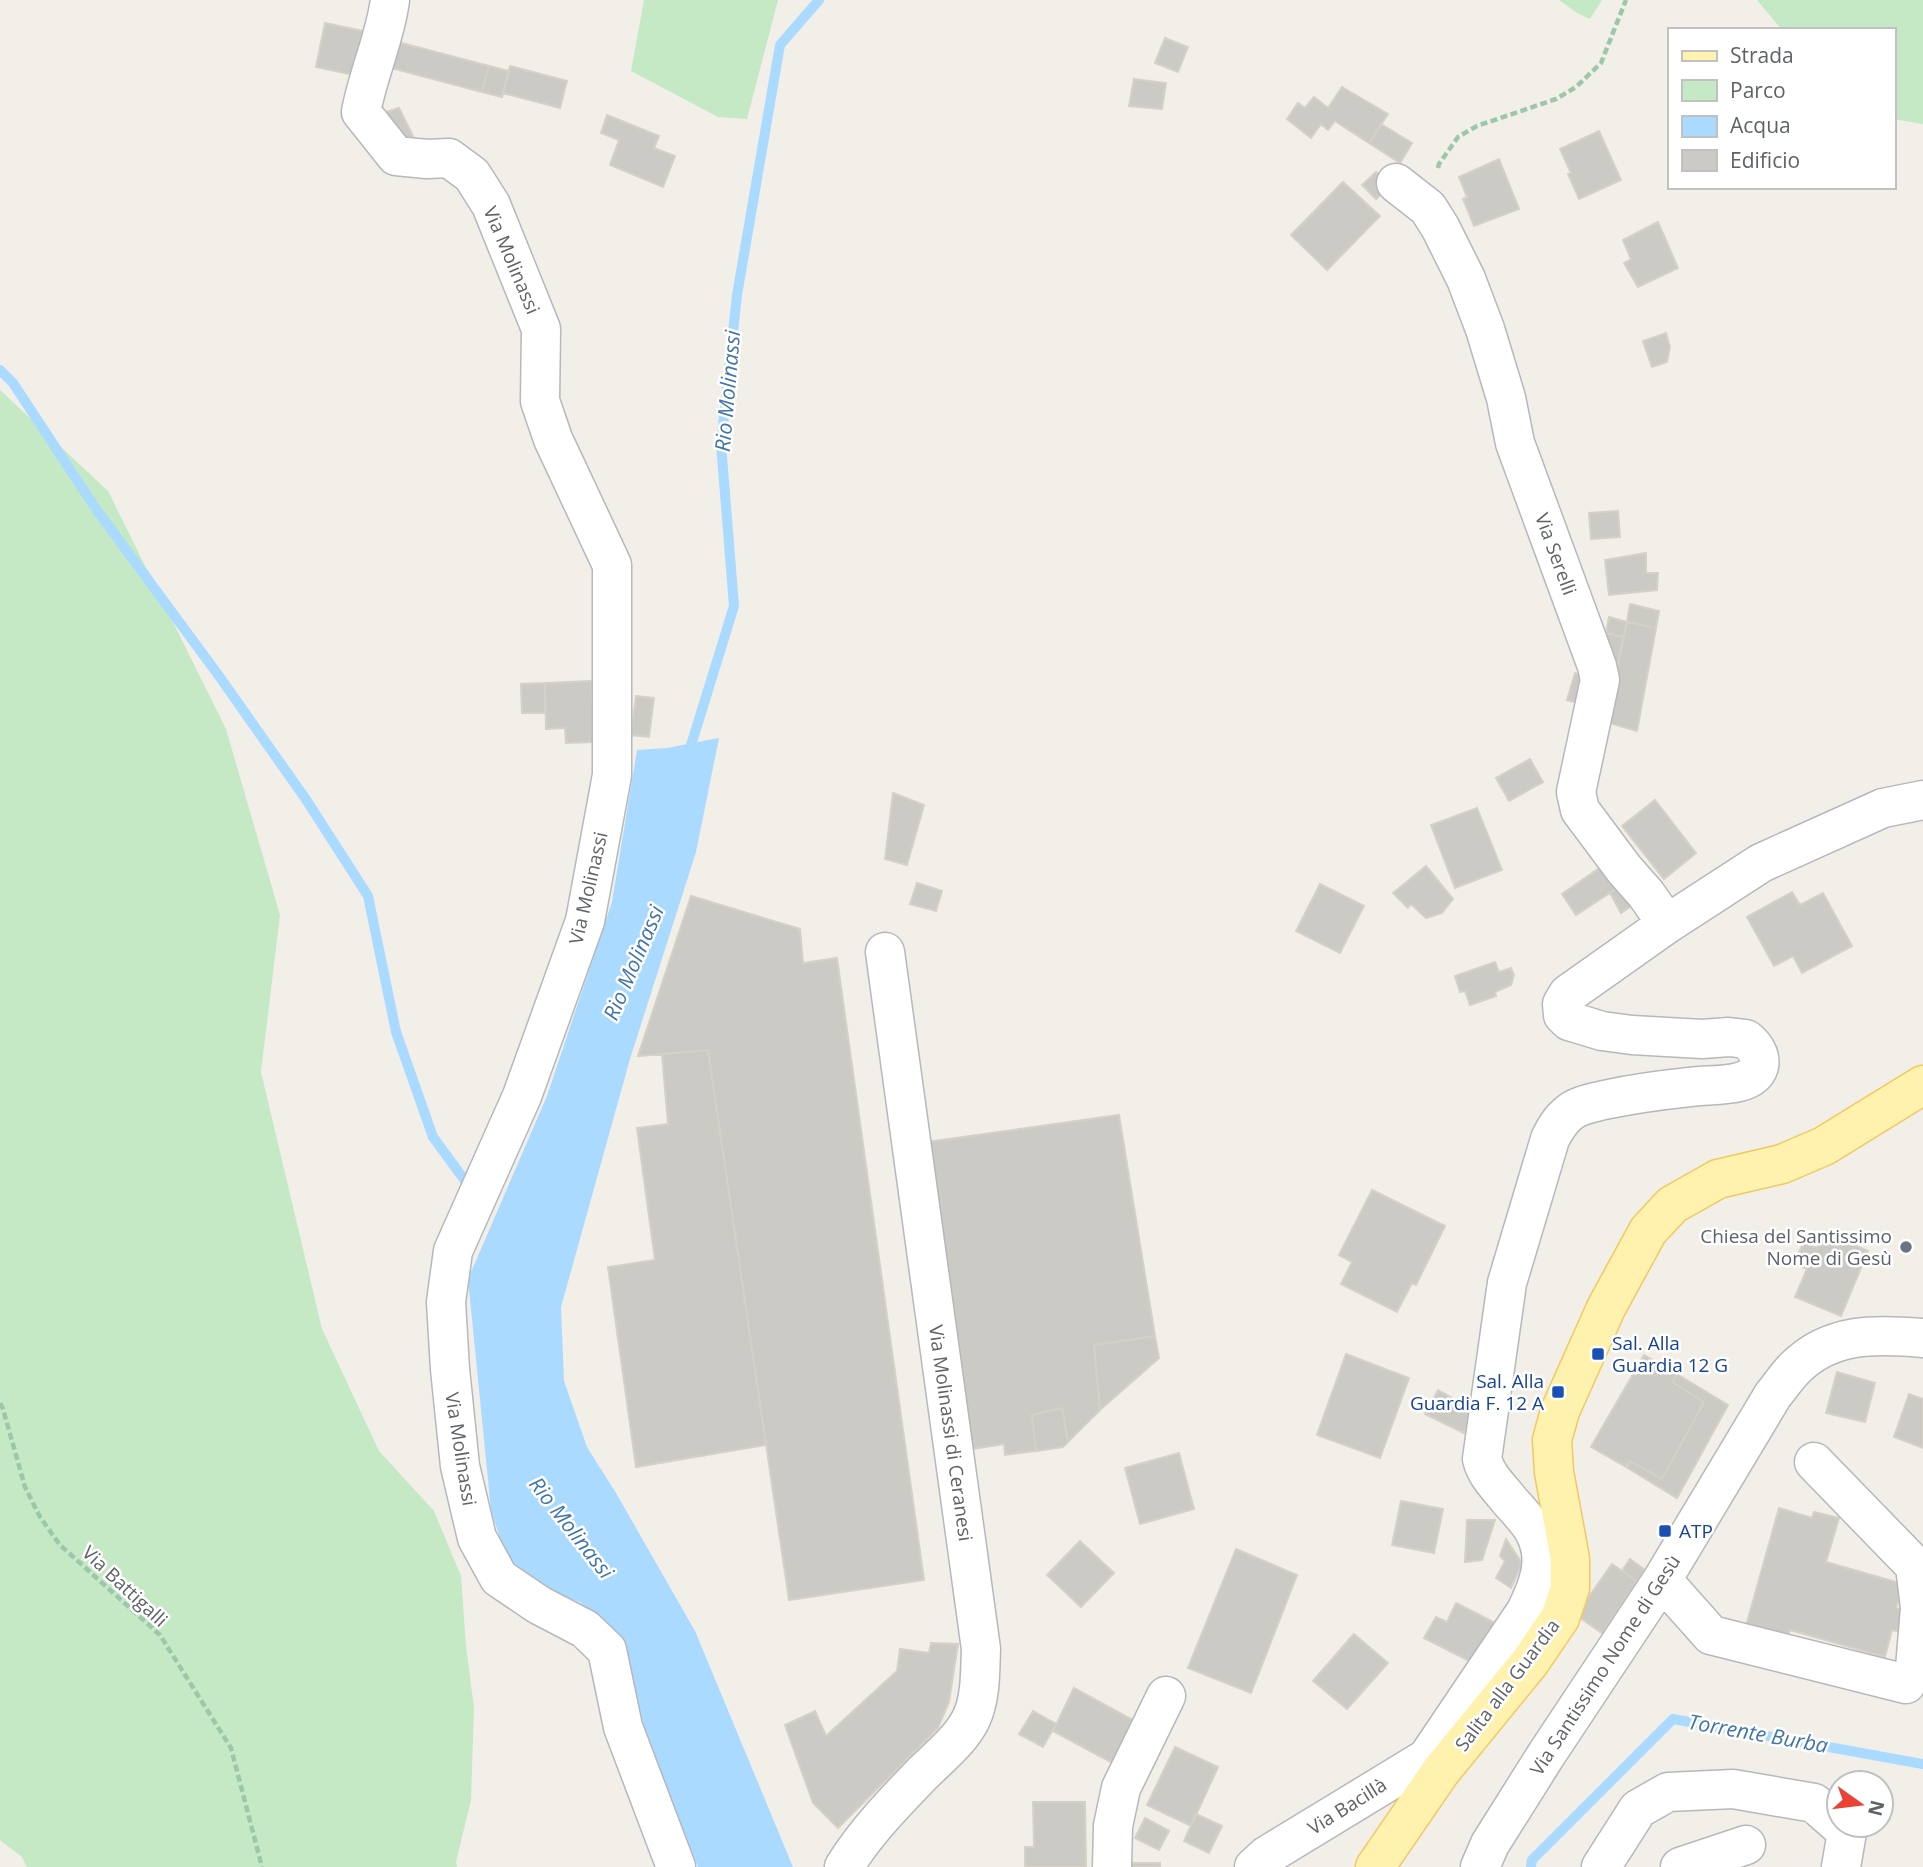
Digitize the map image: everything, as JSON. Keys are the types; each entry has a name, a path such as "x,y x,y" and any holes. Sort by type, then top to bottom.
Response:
{"main road":[{"name":"Salita alla Guardia","path":"1375,1867 1434,1765 1530,1662 1560,1618 1570,1588 1570,1559 1552,1440 1560,1410 1606,1308 1648,1231 1672,1205 1718,1179 1782,1164 1824,1146 1923,1085"}],"street":[{"name":"Via Molinassi","path":"390,0 387,22 361,112 396,156 449,158 472,175 491,205 541,329 540,401 552,439 612,565 612,775 585,921 523,1096 453,1251 446,1303 460,1466 477,1538 499,1577 538,1605 585,1629 607,1650 623,1727 676,1867"},
{"name":"Via Serelli","path":"1396,183 1428,208 1465,279 1485,329 1506,398 1515,443 1597,666 1600,680 1576,792 1580,810 1667,924"},
{"path":"1434,1765 1526,1611 1541,1573 1542,1553 1535,1532 1486,1472 1482,1459 1507,1283 1550,1139 1557,1125 1570,1111 1588,1104 1626,1095 1741,1082 1757,1071 1760,1062 1759,1053 1746,1039 1702,1039 1602,1031 1569,1021 1563,1015 1562,1004 1568,994 1760,863 1883,808 1923,800"},
{"name":"Via Molinassi di Ceranesi","path":"844,1867 857,1846 963,1732 972,1716 979,1691 981,1649 885,952"},
{"name":"Via Santissimo Nome di Gesù","path":"1480,1867 1490,1844 1546,1755 1662,1580 1773,1395 1794,1369 1812,1354 1848,1338 1869,1335 1923,1338"},
{"path":"1662,1580 1711,1635 1906,1684 1915,1668 1920,1608 1915,1566 1814,1462"},
{"path":"1112,1867 1113,1826 1121,1788 1166,1696"},
{"name":"Via Bacillà","path":"1254,1867 1278,1849 1434,1765"},
{"path":"1601,1867 1638,1808 1668,1792 1733,1789 1814,1803 1825,1813"},
{"path":"1841,1867 1846,1839"},
{"path":"1680,1867 1746,1845"}],"path":[{"path":"1428,208 1439,164 1458,137 1477,125 1556,99 1576,87 1601,63 1626,0"},
{"name":"Via Battigalli","path":"0,1403 25,1487 40,1517 60,1545 160,1635 230,1748 262,1867"}],"green space":[{"path":"644,0 778,0 747,119 718,117 631,71"},
{"path":"1559,0 1602,0 1590,19"},
{"path":"1757,0 1923,0 1923,124 1895,119 1895,28 1780,28"},
{"path":"0,390 108,491 226,729 280,915 261,1072 322,1329 379,1451 434,1511 461,1576 474,1708 471,1800 457,1867 27,1867 22,1857 0,1840"}],"water":[{"path":"719,738 696,852 630,1059 561,1307 564,1381 587,1447 695,1631 793,1867 698,1867 654,1760 619,1643 580,1602 549,1592 508,1563 491,1510 468,1279 547,1096 612,902 637,750 667,748"}],"building":[{"path":"325,23 373,33 364,77 316,67"},
{"path":"1165,38 1188,47 1178,72 1155,63"},
{"path":"390,40 489,66 482,92 384,66"},
{"path":"489,66 509,71 502,97 482,92"},
{"path":"510,66 567,81 560,108 503,93"},
{"path":"1134,79 1166,83 1162,109 1129,106"},
{"path":"1342,87 1388,114 1369,143 1335,121 1328,130 1321,124 1311,138 1287,119 1298,103 1305,108 1314,97 1328,108"},
{"path":"399,108 414,138 390,144 372,116"},
{"path":"607,115 659,136 654,148 675,156 663,187 610,165 619,140 601,133"},
{"path":"1381,124 1412,143 1400,163 1369,143"},
{"path":"1599,131 1621,180 1579,199 1560,149"},
{"path":"1499,159 1519,209 1474,226 1463,199 1467,197 1459,177"},
{"path":"1376,172 1389,187 1376,199 1362,185"},
{"path":"1343,182 1380,216 1327,270 1291,235"},
{"path":"1658,222 1678,268 1638,287 1624,263 1631,259 1623,240"},
{"path":"1666,333 1670,347 1667,362 1652,367 1643,341"},
{"path":"1618,511 1620,537 1591,539 1589,513"},
{"path":"1646,553 1646,573 1658,573 1657,590 1609,595 1605,560"},
{"path":"1630,604 1659,611 1656,628 1627,622"},
{"path":"1609,617 1627,622 1623,637 1606,633"},
{"path":"1627,622 1656,628 1637,731 1606,722"},
{"path":"1606,633 1623,637 1618,664 1601,659"},
{"path":"1575,673 1588,677 1581,704 1567,700"},
{"path":"591,681 594,742 566,743 565,728 546,729 545,683"},
{"path":"545,683 545,713 522,713 521,684"},
{"path":"636,696 654,698 649,737 631,735"},
{"path":"1530,759 1543,782 1509,801 1496,778"},
{"path":"893,793 924,805 907,865 885,859"},
{"path":"1655,800 1696,853 1664,879 1622,826"},
{"path":"1477,808 1502,870 1455,888 1431,825"},
{"path":"1611,860 1625,883 1576,915 1562,894"},
{"path":"1426,866 1453,899 1442,913 1426,918 1411,904 1408,908 1393,893"},
{"path":"917,883 942,891 936,911 910,904"},
{"path":"1625,883 1637,902 1621,913 1610,893"},
{"path":"1320,884 1364,906 1340,953 1296,931"},
{"path":"1792,892 1800,905 1823,893 1852,946 1802,973 1793,956 1774,966 1747,917"},
{"path":"691,896 800,929 803,963 837,958 924,1580 789,1600 708,1050 638,1056"},
{"path":"1495,962 1499,972 1511,968 1514,975 1511,985 1495,992 1496,996 1470,1005 1465,991 1460,992 1455,976"},
{"path":"708,1050 766,1445 636,1467 608,1267 655,1260 637,1128 668,1124 662,1054"},
{"path":"1119,1115 1155,1336 1094,1345 1100,1410 1068,1442 1062,1408 1032,1415 1036,1451 1005,1455 1004,1444 972,1449 919,1143"},
{"path":"1372,1190 1445,1226 1416,1285 1412,1283 1397,1312 1341,1284 1352,1262 1339,1255"},
{"path":"1824,1232 1868,1251 1841,1316 1795,1297 1807,1269 1794,1264 1803,1243 1817,1248"},
{"path":"1155,1336 1159,1358 1100,1410 1094,1345"},
{"path":"1346,1354 1409,1378 1380,1458 1317,1435"},
{"path":"1644,1355 1677,1374 1672,1382 1704,1402 1662,1479 1630,1461 1626,1467 1591,1447"},
{"path":"1837,1372 1875,1383 1865,1422 1826,1413"},
{"path":"1677,1374 1728,1405 1677,1498 1626,1467 1630,1461 1662,1479 1704,1402 1672,1382"},
{"path":"1438,1390 1472,1409 1464,1433 1425,1414"},
{"path":"1909,1394 1923,1399 1923,1448 1894,1437"},
{"path":"1062,1408 1068,1442 1063,1447 1036,1451 1032,1415"},
{"path":"1179,1453 1194,1509 1140,1524 1125,1468"},
{"path":"1401,1501 1443,1509 1434,1553 1392,1545"},
{"path":"1779,1508 1812,1518 1814,1512 1839,1518 1826,1562 1903,1584 1896,1608 1903,1610 1897,1631 1892,1630 1885,1657 1790,1630 1787,1638 1746,1626"},
{"path":"1467,1520 1495,1520 1482,1560 1465,1562"},
{"path":"1506,1539 1522,1563 1511,1588 1496,1578 1505,1561 1500,1556"},
{"path":"1080,1541 1114,1573 1081,1607 1047,1575"},
{"path":"1236,1549 1297,1575 1251,1693 1188,1668"},
{"path":"1630,1559 1645,1570 1637,1581 1622,1571"},
{"path":"1612,1564 1637,1581 1602,1633 1576,1615"},
{"path":"1456,1603 1495,1623 1473,1663 1424,1638 1436,1617 1447,1622"},
{"path":"1354,1634 1388,1663 1347,1709 1313,1681"},
{"path":"931,1643 958,1644 949,1702 938,1728 838,1828 813,1803 785,1725 815,1711 826,1736 897,1671 900,1649 929,1653"},
{"path":"1074,1688 1138,1723 1116,1765 1053,1731"},
{"path":"1033,1711 1056,1724 1043,1747 1019,1734"},
{"path":"1175,1747 1218,1767 1191,1826 1147,1805"},
{"path":"1033,1802 1085,1802 1086,1867 1025,1867 1025,1847 1034,1847"},
{"path":"1196,1814 1222,1826 1209,1853 1184,1841"},
{"path":"1145,1818 1169,1831 1159,1850 1135,1838"},
{"path":"1129,1863 1160,1863 1160,1867 1129,1867"}],"waterway":[{"name":"Rio Molinassi","path":"688,755 734,606 721,444 737,295 780,45 819,0"},
{"path":"0,370 13,383 96,509 307,801 368,896 396,1032 433,1137 469,1189"},
{"name":"Torrente Burba","path":"1531,1867 1532,1860 1673,1719 1923,1764"}],"place":[{"name":"Chiesa del Santissimo Nome di Gesù","path":"1906,1247"},
{"name":"Sal. Alla Guardia 12 G","path":"1598,1354"},
{"name":"Sal. Alla Guardia F. 12 A","path":"1558,1392"},
{"name":"ATP","path":"1665,1531"}]}
